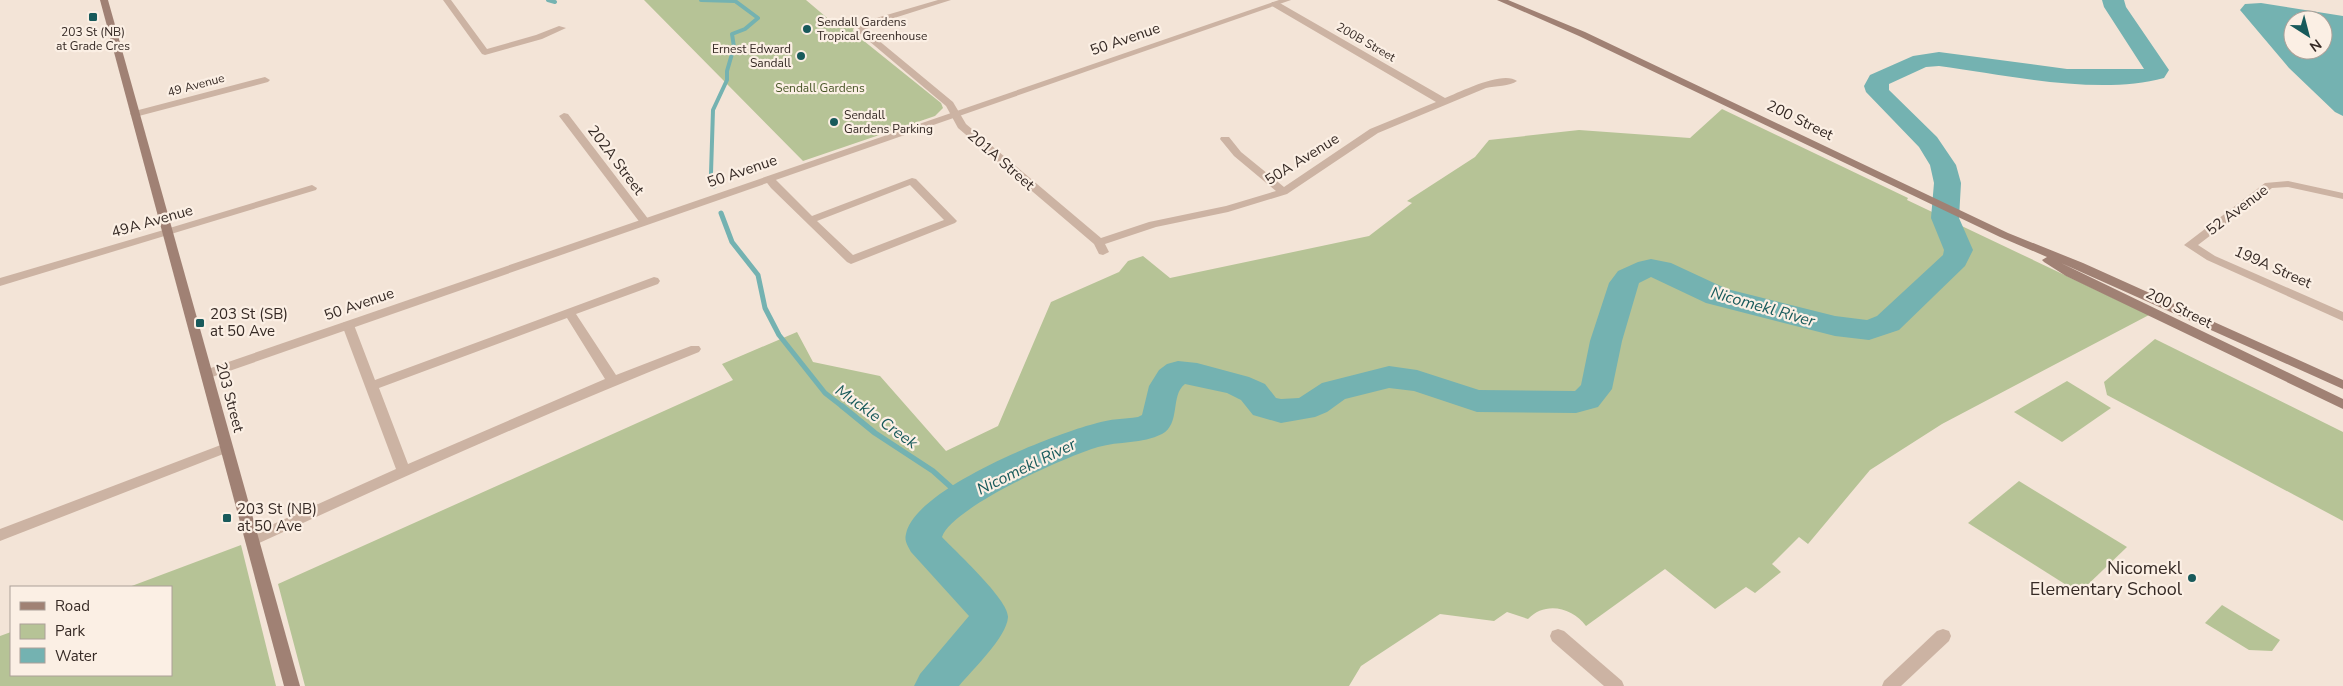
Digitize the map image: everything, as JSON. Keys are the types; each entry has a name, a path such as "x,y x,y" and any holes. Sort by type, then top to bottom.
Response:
{"main road":[{"name":"203 Street","path":"104,0 292,686"},
{"name":"200 Street","path":"1501,0 1582,34 1982,225 2079,266 2343,385"},
{"name":"200 Street","path":"1521,0 1556,17 1582,34"},
{"name":"200 Street","path":"2004,235 2070,273 2343,404"}],"street":[{"path":"447,0 484,52 539,37 562,28"},
{"name":"201A Street","path":"947,0 862,26 860,30 950,104 962,126 1101,247"},
{"name":"50 Avenue","path":"207,374 1287,0"},
{"name":"200B Street","path":"1274,4 1444,102"},
{"name":"49 Avenue","path":"135,114 264,80"},
{"name":"50A Avenue","path":"1101,247 1153,224 1228,210 1283,192 1374,131 1491,83 1512,82"},
{"name":"202A Street","path":"564,116 645,222"},
{"path":"1225,139 1233,152 1274,181 1283,192"},
{"path":"769,179 810,220 851,260 951,220 912,181 810,220"},
{"name":"52 Avenue","path":"2190,246 2265,187 2274,184 2288,184 2343,196"},
{"name":"49A Avenue","path":"0,282 312,188"},
{"name":"199A Street","path":"2190,246 2211,258 2343,317"},
{"path":"371,386 654,281"},
{"path":"569,312 613,381"},
{"path":"348,325 404,471"},
{"path":"252,540 404,471 613,381 695,349"},
{"path":"0,535 226,448"},
{"path":"1558,636 1616,686"},
{"path":"1890,686 1944,636"}],"green space":[{"name":"Sendall Gardens","path":"644,0 806,0 839,28 856,25 853,30 854,33 941,103 943,108 935,116 803,161"},
{"path":"1722,109 1908,198 1907,200 2149,315 1942,424 1870,470 1808,544 1799,537 1772,564 1781,572 1755,593 1746,587 1715,609 1665,569 1586,626 1573,614 1550,608 1535,613 1528,619 1507,612 1494,621 1440,614 1361,666 1349,686 305,686 278,584 733,380 722,364 797,332 813,362 880,376 946,451 998,426 1051,302 1119,272 1128,261 1143,256 1170,278 1369,236 1412,203 1407,201 1475,157 1489,140 1579,130 1690,138"},
{"path":"2155,339 2343,432 2343,521 2107,395 2104,382"},
{"path":"2067,381 2111,408 2062,442 2014,412"},
{"path":"2019,481 2127,547 2079,593 1968,523"},
{"path":"241,545 276,686 0,686 0,636 10,632 10,676 172,676 172,586 132,586"},
{"path":"2222,605 2280,640 2272,651 2249,650 2205,623"}],"water":[{"path":"2261,3 2305,10 2283,10 2283,60 2333,60 2333,14 2343,16 2343,116 2335,112 2289,68 2240,10 2245,4"}],"waterway":[{"name":"Muckle Creek","path":"548,0 555,2"},
{"name":"Muckle Creek","path":"701,0 735,1 758,18 745,29 732,34 734,47 727,71 727,80 713,110 711,173 713,182"},
{"name":"Nicomekl River","path":"934,686 987,624 989,615 984,606 924,542 924,532 935,518 953,503 1002,474 1079,440 1109,432 1136,429 1154,423 1158,417 1165,386 1170,378 1178,372 1197,374 1238,385 1253,392 1265,407 1281,411 1303,409 1315,404 1334,391 1389,377 1417,381 1477,401 1576,402 1586,399 1596,389 1606,341 1624,283 1628,277 1638,271 1651,268 1661,269 1717,296 1835,326 1869,330 1888,323 1955,260 1959,250 1945,218 1948,183 1943,165 1937,153 1928,142 1878,92 1876,86 1878,80 1921,61 1939,59 2067,76 2141,77 2156,73 2157,70 2115,7 2113,0"},
{"name":"Muckle Creek","path":"713,181 714,186"},
{"name":"Muckle Creek","path":"721,213 732,242 758,275 765,308 779,335 825,393 843,407"},
{"name":"Muckle Creek","path":"842,406 875,433 933,471 962,497"}],"place":[{"name":"203 St (NB) at Grade Cres","path":"93,17"},
{"name":"Sendall Gardens Tropical Greenhouse","path":"807,29"},
{"name":"Ernest Edward Sandall","path":"801,56"},
{"name":"Sendall Gardens Parking","path":"834,122"},
{"name":"203 St (SB) at 50 Ave","path":"200,323"},
{"name":"203 St (NB) at 50 Ave","path":"227,518"},
{"name":"Nicomekl Elementary School","path":"2192,578"}]}
